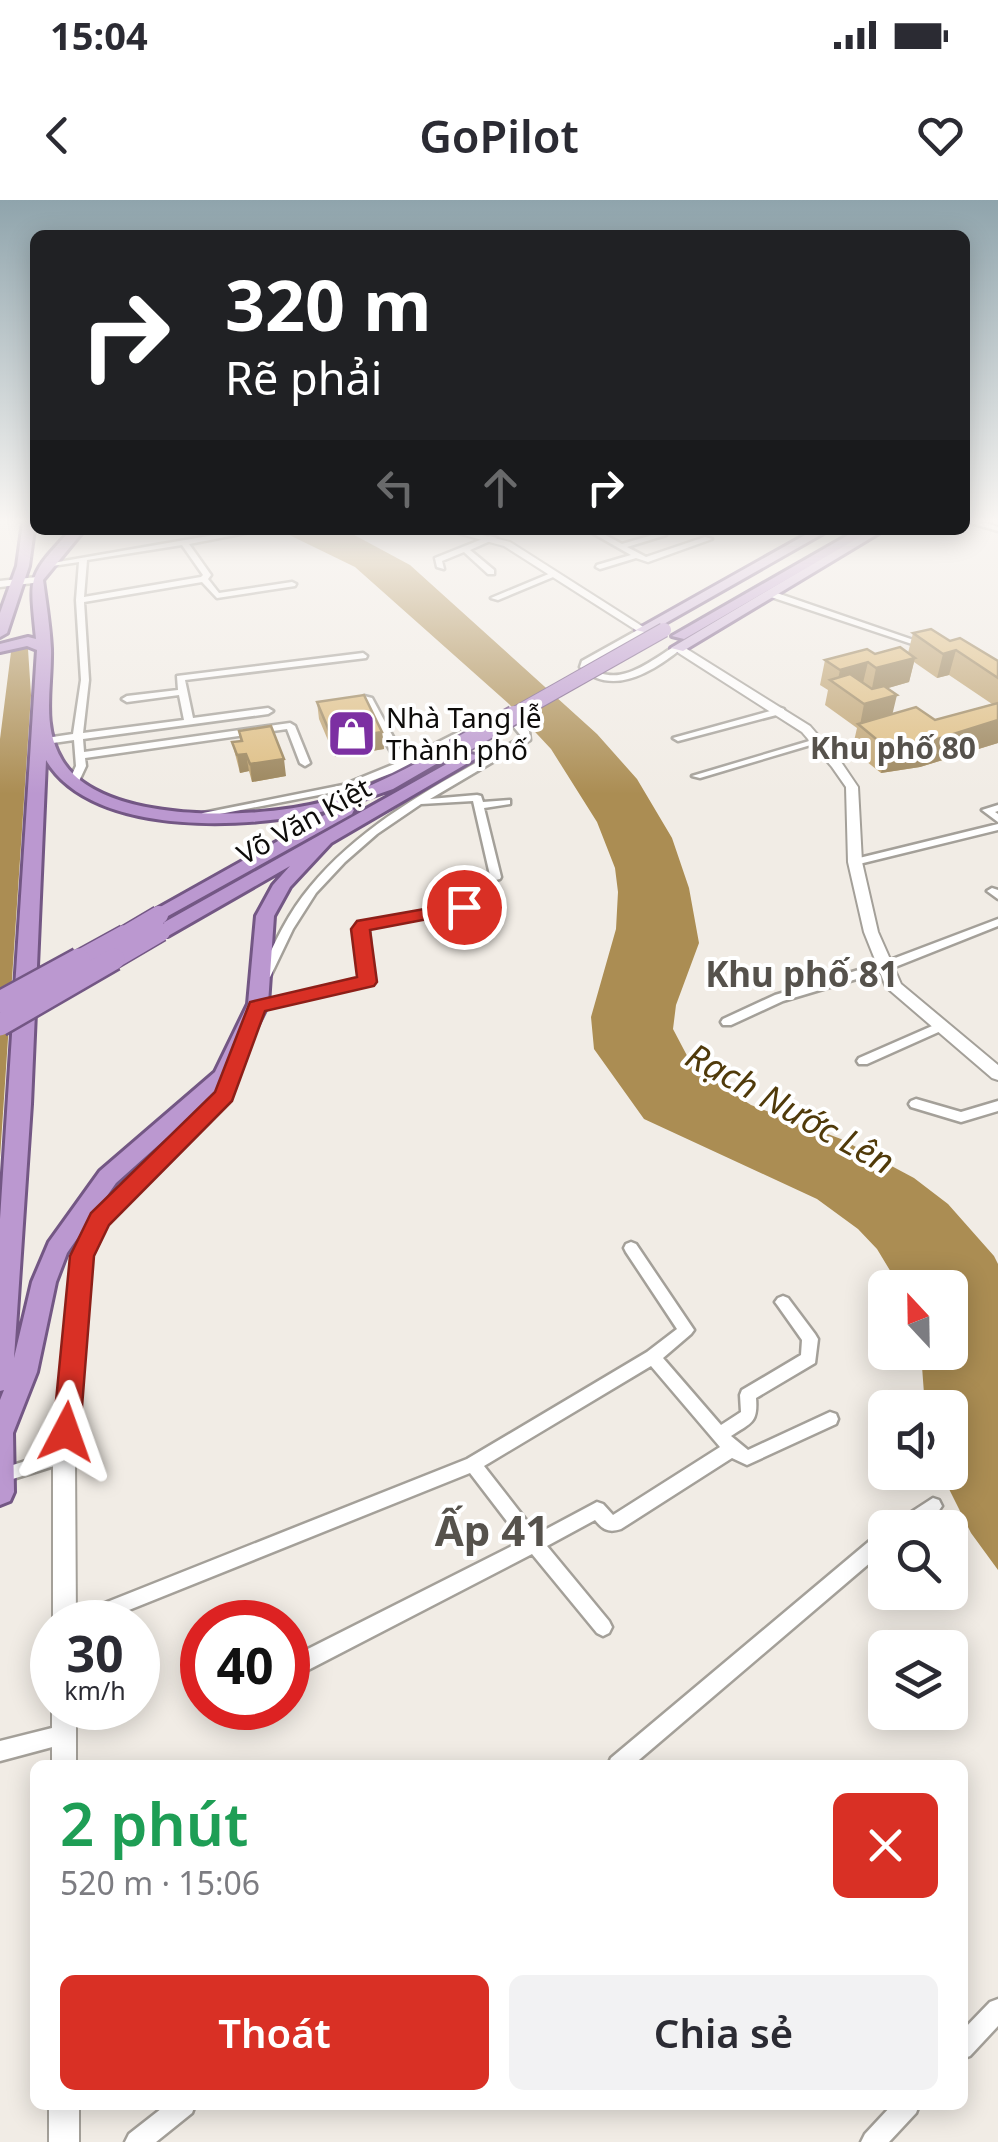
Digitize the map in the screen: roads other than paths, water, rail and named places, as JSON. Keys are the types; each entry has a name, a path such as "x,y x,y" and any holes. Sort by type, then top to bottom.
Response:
{"highway":[{"path":"0,1380 43,732 44,648 38,613"},
{"path":"674,638 701,613"},
{"path":"674,638 721,613"},
{"path":"694,628 731,613"},
{"name":"Võ Văn Kiệt","path":"160,924 400,772 454,749 587,668 674,638"},
{"name":"Võ Văn Kiệt","path":"160,924 323,842 674,638"},
{"path":"0,648 24,641 44,648"},
{"path":"43,732 59,769 101,798 135,808 202,816 312,810 400,772"},
{"path":"1,1430 24,1372 44,1282 69,1228 108,1177 224,1076 259,998 263,923 282,886 323,842"},
{"path":"0,1005 160,924"},
{"path":"0,1025 160,924"},
{"path":"0,1412 0,1492"}],"main road":[{"path":"643,630 677,613"},
{"path":"674,638 732,613"}],"street":[{"path":"74,781 80,753 84,680 81,613"},
{"path":"615,613 643,630 587,668 606,679 632,675 674,638 781,711 819,742 852,786 855,862 871,932 894,986 998,1074"},
{"path":"836,613 942,651"},
{"path":"843,613 934,642"},
{"path":"189,722 180,678 363,656"},
{"path":"127,699 182,692"},
{"path":"367,698 400,772 492,718 516,724 526,738 364,836 340,857 304,897 285,929 259,998 364,984 368,978 361,929 364,926 458,908 452,887 496,877 480,804 474,797 419,803"},
{"path":"43,732 78,736 268,711"},
{"path":"678,738 781,711"},
{"path":"80,753 290,726 305,763"},
{"path":"80,753 172,735"},
{"path":"697,776 819,742"},
{"path":"480,804 506,802"},
{"path":"998,808 987,810 998,819"},
{"path":"855,862 998,827"},
{"path":"985,831 998,839"},
{"path":"727,1022 779,998 886,966 998,922"},
{"path":"263,923 285,929"},
{"path":"863,1060 939,1027"},
{"path":"64,1600 64,1456 82,1256 99,1220 224,1095 244,1038"},
{"path":"916,1104 962,1116 998,1106"},
{"path":"133,1600 473,1464 653,1357 686,1330 631,1248"},
{"path":"310,1658 597,1510 608,1523 615,1522 726,1442 749,1414 748,1394 809,1358 810,1339 783,1302"},
{"path":"653,1357 726,1442 747,1458 830,1420"},
{"path":"1,1476 64,1456"},
{"path":"473,1464 604,1627"},
{"path":"928,1510 934,1506"},
{"path":"624,1760 868,1553"},
{"path":"64,1730 64,1760"},
{"path":"0,1751 64,1734"},
{"path":"968,2042 998,2010"},
{"path":"64,2110 64,2142"},
{"path":"138,2142 178,2110"},
{"path":"874,2142 903,2110"}],"place":[{"name":"Nhà Tang lễ Thành phố","path":"351,734"}],"district":[{"name":"Khu phố 80","path":"893,749"},
{"name":"Khu phố 81","path":"802,975"},
{"name":"Ấp 41","path":"492,1531"}],"water label":[{"name":"Rạch Nước Lên","path":"790,1109"}]}
